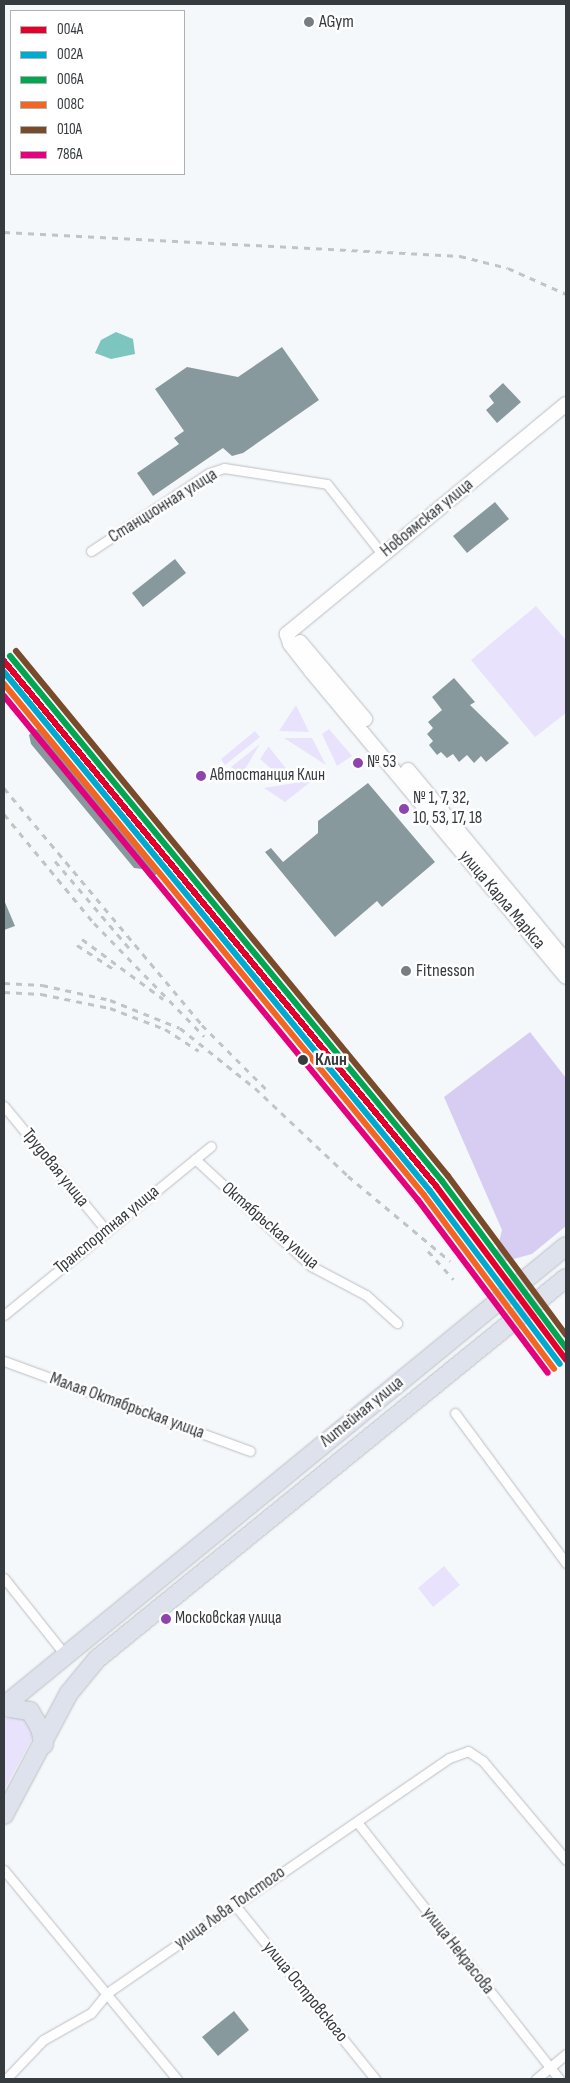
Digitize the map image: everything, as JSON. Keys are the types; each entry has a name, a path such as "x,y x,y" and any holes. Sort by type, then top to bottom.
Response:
{"highway":[{"name":"Литейная улица","path":"4,1706 158,1577 566,1246"},
{"name":"Литейная улица","path":"4,1815 44,1745 69,1693 97,1659 566,1278"},
{"path":"4,1706 30,1711 40,1728 44,1745"}],"street":[{"name":"Новоямская улица","path":"288,635 382,554 566,404"},
{"name":"Станционная улица","path":"91,552 209,473 224,468 327,484 382,554"},
{"name":"улица Карла Маркса","path":"288,635 298,640 566,961"},
{"name":"улица Карла Маркса","path":"288,635 311,671 566,977"},
{"name":"Трудовая улица","path":"4,1106 106,1230"},
{"name":"Транспортная улица","path":"4,1315 211,1146"},
{"name":"Октябрьская улица","path":"195,1159 311,1266 366,1295 397,1323"},
{"name":"Малая Октябрьская улица","path":"4,1361 250,1451"},
{"path":"455,1413 566,1563"},
{"path":"4,1578 66,1656"},
{"name":"улица Льва Толстого","path":"6,2079 43,2040 91,2013 108,1993 234,1904 449,1758 468,1751 489,1767 566,1860"},
{"name":"улица Некрасова","path":"356,1822 559,2079"},
{"path":"4,1870 108,1993 177,2079"},
{"name":"улица Островского","path":"234,1904 375,2079"},
{"path":"536,2079 566,2054"}],"shaded area":[{"path":"536,606 566,640 566,713 535,737 471,660"},
{"path":"296,705 309,732 279,731"},
{"path":"329,729 352,756 337,766 322,734"},
{"path":"255,731 260,737 225,765 221,759"},
{"path":"284,738 312,738 326,765"},
{"path":"260,744 242,774 231,767"},
{"path":"268,747 288,771 276,773 260,759"},
{"path":"313,780 285,802 264,788"},
{"path":"530,1032 566,1078 566,1226 532,1254 503,1262 497,1250 502,1230 444,1097"},
{"path":"444,1566 460,1585 433,1607 418,1588"},
{"path":"15,1716 27,1720 33,1737 4,1790 4,1719"}],"water":[{"path":"116,332 133,339 135,354 111,359 95,353 101,340"}],"building":[{"path":"282,347 319,400 243,453 232,456 223,448 153,496 137,473 179,444 174,438 184,431 155,389 187,367 238,377"},
{"path":"503,383 521,402 497,423 486,410 494,403 489,396"},
{"path":"495,502 509,519 467,553 453,536"},
{"path":"175,559 186,573 143,607 132,593"},
{"path":"454,678 475,702 470,705 509,743 486,762 481,756 474,763 467,755 459,762 453,754 447,758 441,752 437,755 429,745 433,741 427,734 433,728 428,722 442,710 432,697"},
{"path":"35,729 46,732 149,856 158,873 150,879 142,869 134,868 31,744 29,735"},
{"path":"368,783 435,862 382,907 377,901 335,937 265,852 271,848 283,862 318,833 318,821"},
{"path":"4,900 15,926 4,930"},
{"path":"234,2011 249,2030 218,2056 202,2037"}],"railway":[{"path":"4,232 460,256 508,268 566,294"},
{"path":"4,788 202,1025 268,1091"},
{"path":"4,814 94,923 204,1036"},
{"path":"55,861 129,948"},
{"path":"82,939 163,999"},
{"path":"77,945 115,970"},
{"path":"4,983 42,985 110,1000 180,1028 255,1088 348,1176 450,1261"},
{"path":"4,992 41,994 110,1008 165,1029 199,1051"},
{"path":"428,1251 453,1279"}],"transit line":[{"name":"010А","path":"16,651 448,1176 566,1335"},
{"name":"006А","path":"10,656 442,1181 566,1348"},
{"name":"004А","path":"4,661 436,1186 566,1360"},
{"name":"002А","path":"4,672 430,1191 560,1364"},
{"name":"008С","path":"4,684 424,1195 554,1369"},
{"name":"786А","path":"4,696 418,1200 548,1373"}],"place":[{"name":"AGym","path":"309,22"},
{"name":"№ 53","path":"358,763"},
{"name":"Автостанция Клин","path":"201,776"},
{"name":"№ 1, 7, 32, 10, 53, 17, 18","path":"404,809"},
{"name":"Fitnesson","path":"406,971"},
{"name":"Клин","path":"303,1060"},
{"name":"Московская улица","path":"166,1619"}]}
